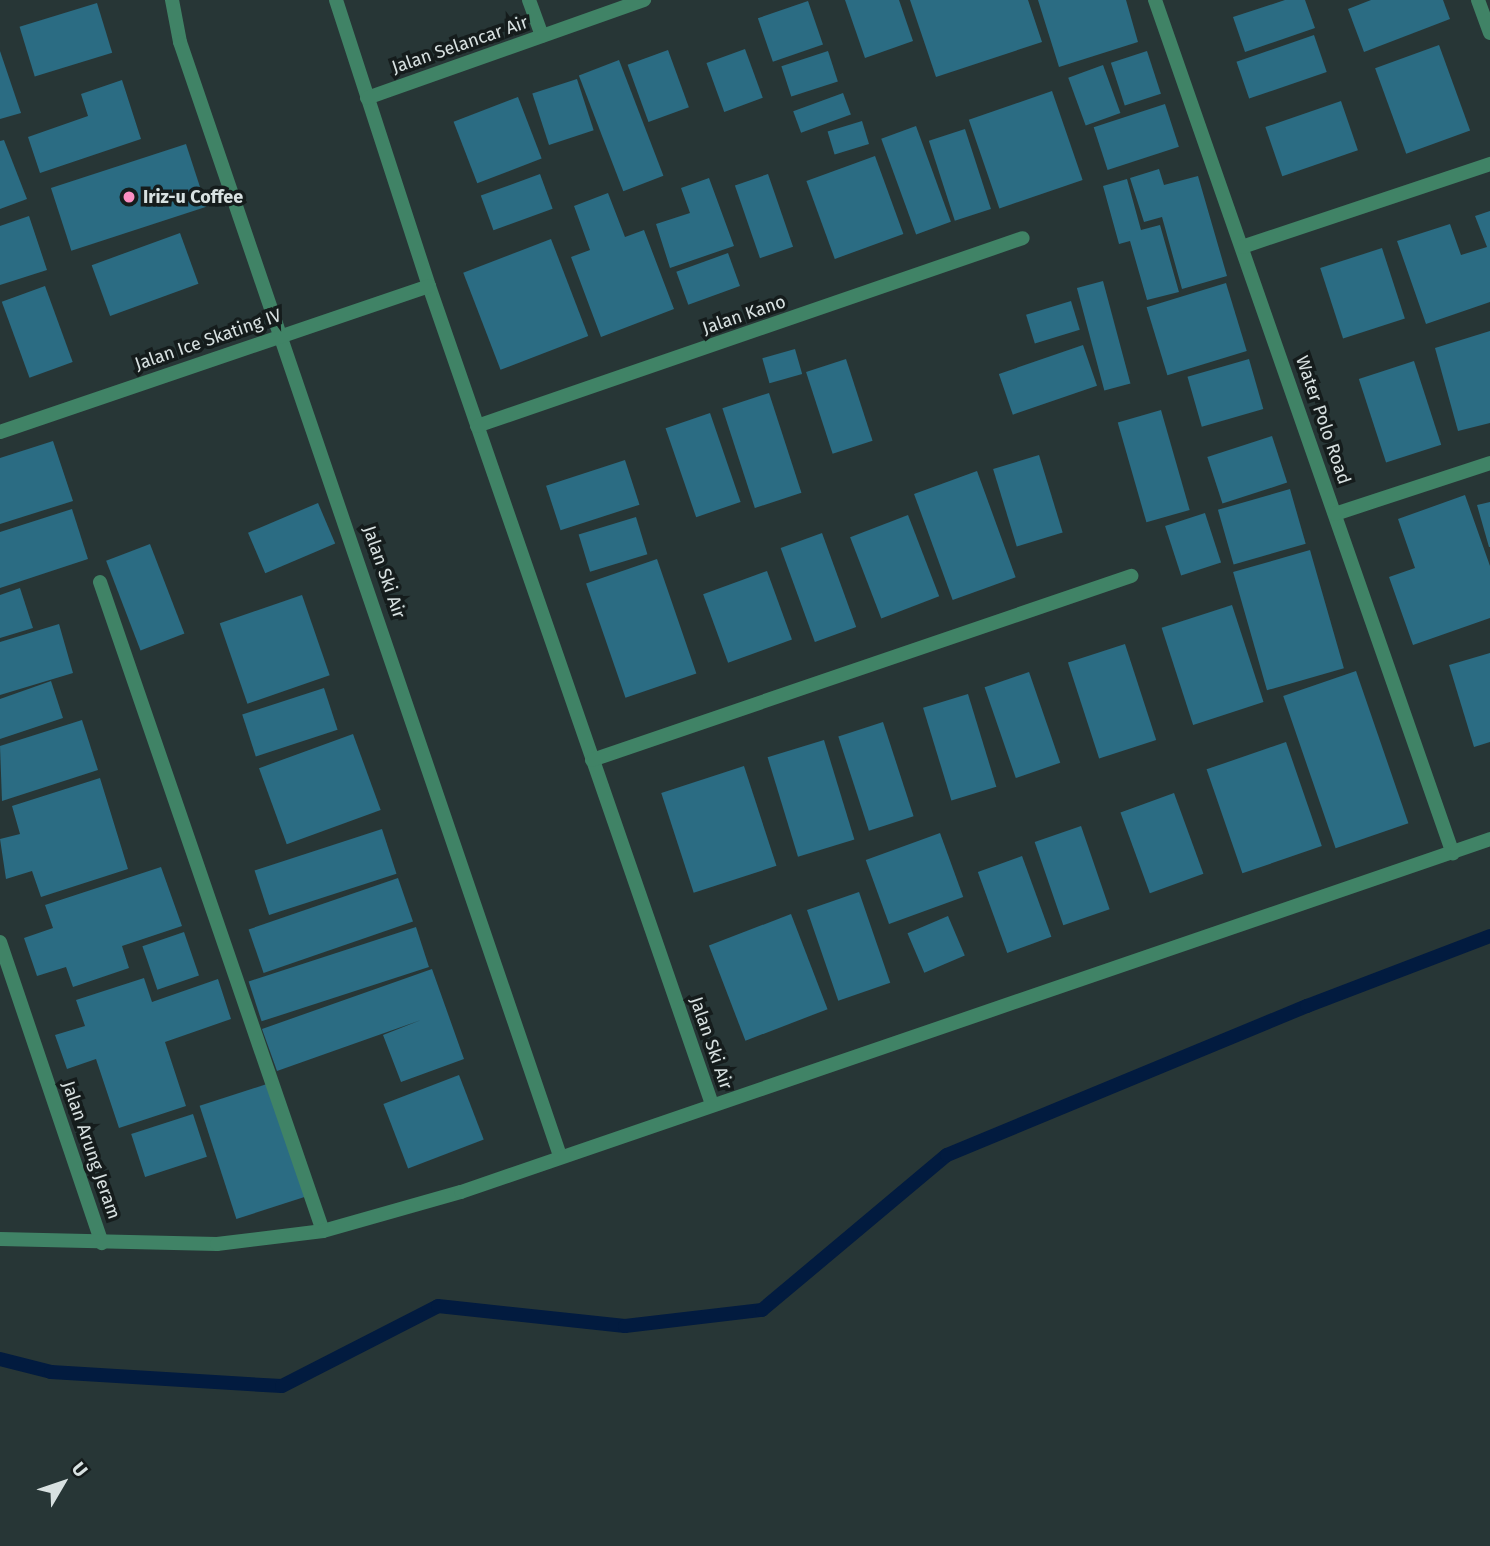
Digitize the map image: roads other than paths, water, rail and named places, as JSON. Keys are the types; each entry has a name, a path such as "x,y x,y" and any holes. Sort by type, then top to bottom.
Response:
{"street":[{"name":"Jalan Ski Air","path":"172,0 180,42 283,334 561,1156"},
{"name":"Jalan Ski Air","path":"336,0 429,286 712,1104"},
{"path":"529,0 542,36"},
{"name":"Jalan Selancar Air","path":"367,98 644,0"},
{"name":"Water Polo Road","path":"1155,0 1453,854"},
{"path":"1478,0 1490,33"},
{"path":"1242,247 1490,164"},
{"name":"Jalan Kano","path":"477,426 1023,238"},
{"name":"Jalan Ice Skating IV","path":"0,432 429,286"},
{"path":"1335,514 1490,463"},
{"path":"592,760 1130,576"},
{"path":"100,582 323,1231"},
{"name":"Jalan Arung Jeram","path":"0,942 102,1243 217,1244 323,1231 461,1192 712,1104 1453,854 1490,839"},
{"path":"0,1239 102,1243"}],"waterway":[{"path":"0,1359 51,1372 282,1386 438,1306 625,1326 762,1310 947,1155 1307,1006 1490,936"}],"place":[{"name":"Iriz-u Coffee","path":"129,197"}]}
